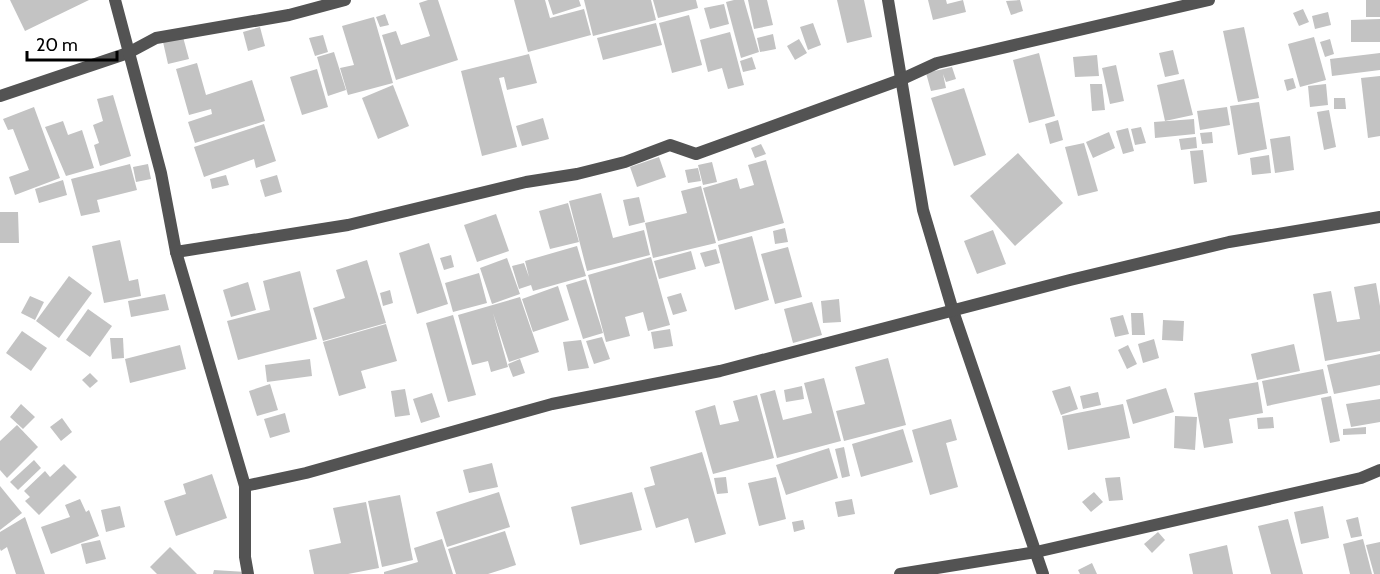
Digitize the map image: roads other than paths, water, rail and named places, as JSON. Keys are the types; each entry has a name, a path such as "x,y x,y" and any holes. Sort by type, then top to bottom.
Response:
{"street":[{"path":"115,0 160,173 176,252 245,486 245,557 248,574"},
{"path":"0,96 128,53 156,38 289,15 345,0"},
{"path":"888,0 923,210 953,311 1043,574"},
{"path":"176,252 348,225 526,182 577,174 625,162 670,145 696,154 900,80 936,63 1209,0"},
{"path":"245,486 306,473 552,404 720,371 1229,243 1380,217"},
{"path":"900,574 1036,552 1361,478 1380,470"}]}
